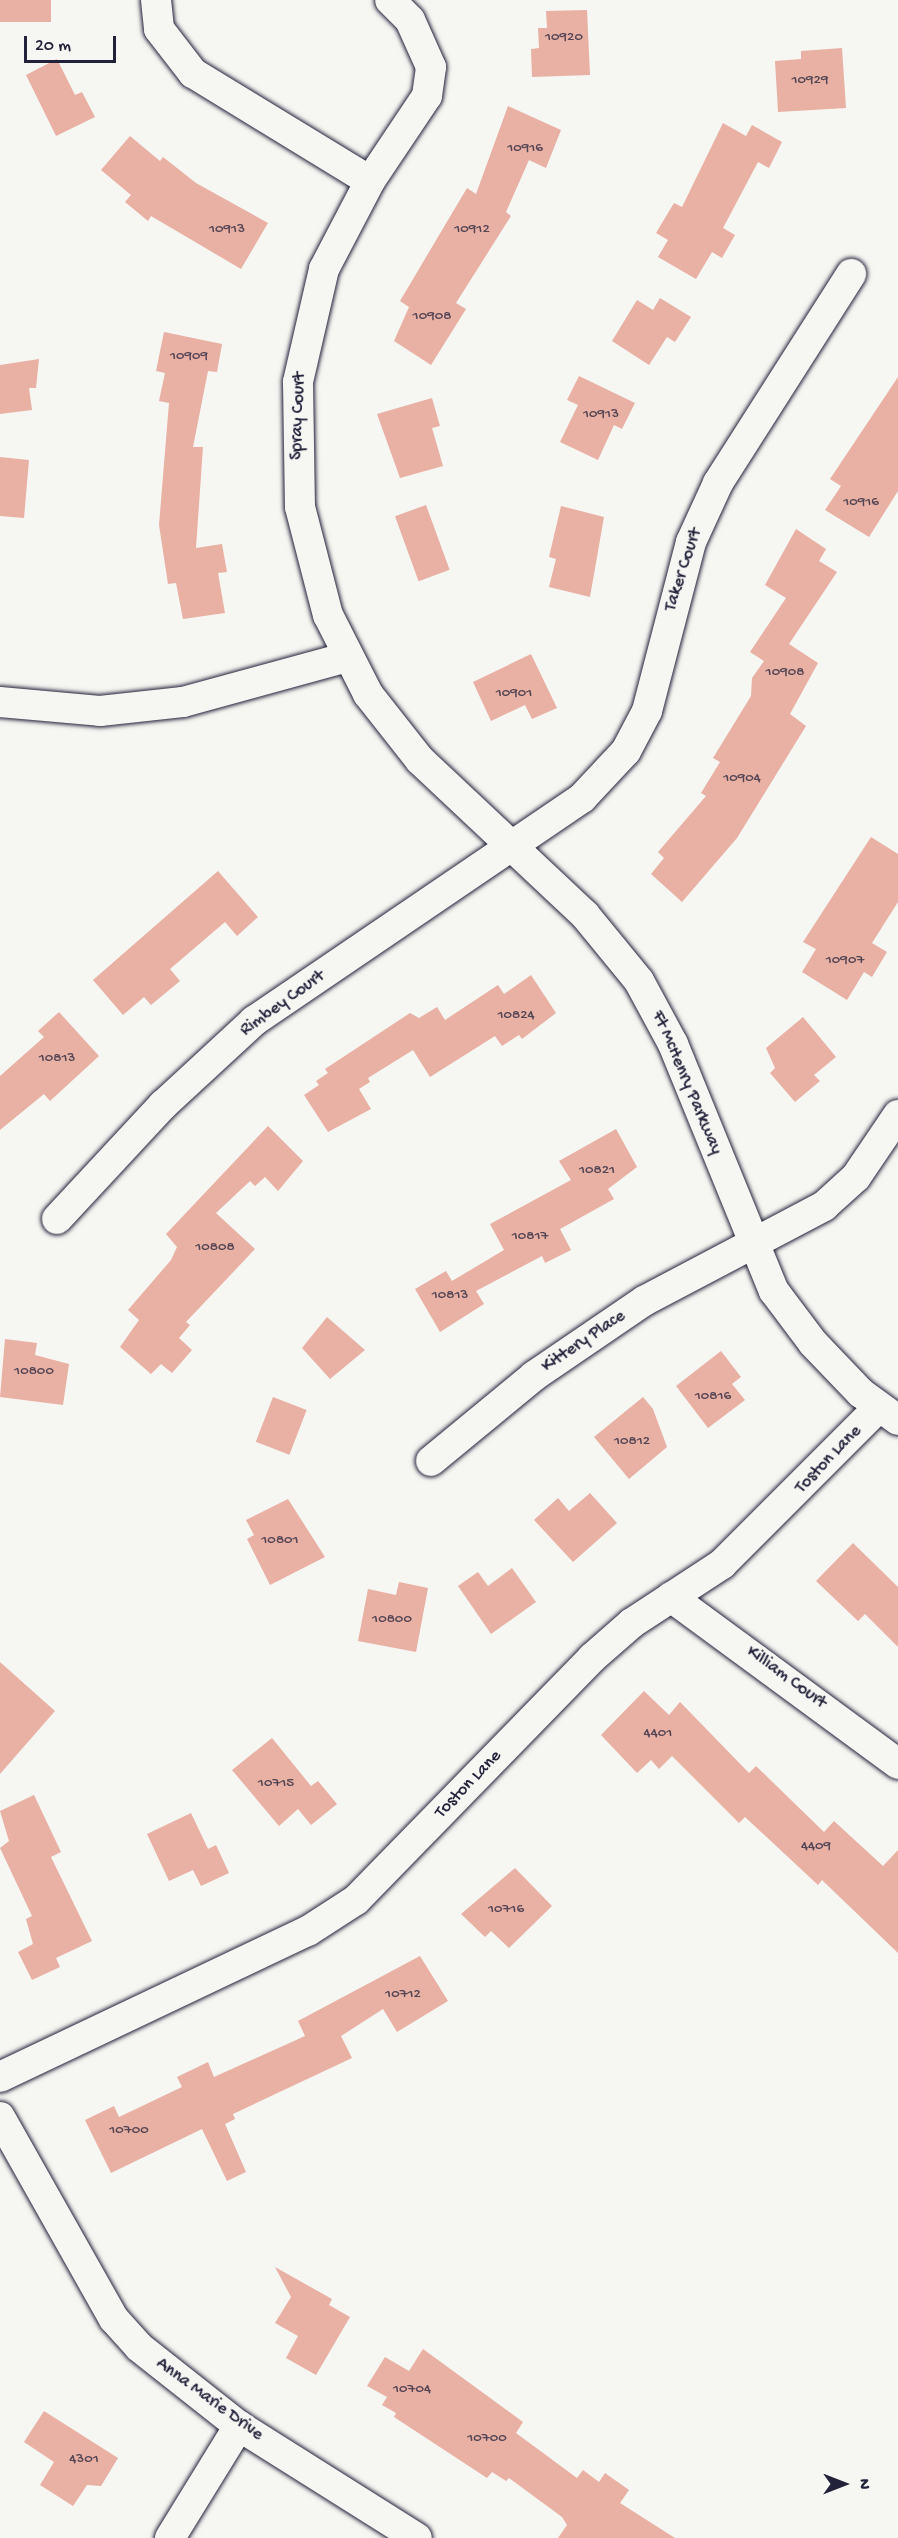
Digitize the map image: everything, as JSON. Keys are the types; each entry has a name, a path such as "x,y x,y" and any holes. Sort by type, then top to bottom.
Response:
{"street":[{"path":"156,0 159,29 193,73 370,181"},
{"name":"Spray Court","path":"347,657 308,548 295,435 306,330 324,269 370,181 427,96 431,68 410,20 390,0"},
{"name":"Taker Court","path":"512,848 582,798 626,751 647,711 690,542 718,483 851,274"},
{"path":"0,702 100,711 183,702 347,657"},
{"name":"Ft McHenry Parkway","path":"347,657 420,760 585,915 639,981 673,1044 752,1245 789,1314 889,1413"},
{"name":"Rimbey Court","path":"57,1219 163,1105 254,1021 512,848"},
{"name":"Kittery Place","path":"431,1461 534,1376 644,1301 824,1206 856,1177 898,1115"},
{"name":"Toston Lane","path":"0,2077 308,1931 356,1900 592,1658 671,1597 722,1564 889,1413"},
{"name":"Killiam Court","path":"671,1597 898,1764"},
{"name":"Anna Marie Drive","path":"0,2116 114,2319 177,2382 239,2426 417,2538"},
{"path":"170,2538 239,2426"}],"building":[{"path":"0,0 51,0 51,22 0,22"},
{"path":"587,10 590,75 532,77 531,49 539,48 538,28 547,28 546,11"},
{"path":"842,48 846,108 778,112 775,61 801,59 801,51"},
{"path":"57,59 75,95 82,92 95,117 56,136 26,75"},
{"path":"508,106 561,130 546,168 529,160 506,212 511,216 456,303 466,309 431,365 394,341 409,307 400,301 467,188 476,194"},
{"path":"723,123 746,136 752,125 782,142 769,168 758,162 723,228 735,235 722,258 712,252 696,279 658,257 668,240 656,233 674,203 682,207"},
{"path":"130,136 160,161 163,157 196,183 268,223 241,269 151,216 148,221 125,202 131,195 101,170"},
{"path":"660,298 691,317 675,342 667,337 649,365 612,341 637,300 653,310"},
{"path":"164,332 222,344 217,372 208,371 193,447 203,447 196,548 222,544 227,572 218,573 225,613 183,619 176,583 168,584 159,525 169,403 159,401 165,373 156,371"},
{"path":"39,359 36,388 29,388 32,410 0,414 0,365"},
{"path":"579,376 635,403 622,429 614,425 598,460 560,442 578,405 567,400"},
{"path":"898,377 898,491 869,537 825,510 841,486 830,479"},
{"path":"432,398 440,426 432,428 443,466 400,478 377,414"},
{"path":"0,457 29,460 24,518 0,516"},
{"path":"426,505 450,570 419,581 395,516"},
{"path":"561,506 604,517 590,597 549,587 556,559 549,557"},
{"path":"796,529 826,549 819,561 837,572 789,644 818,663 790,714 806,726 737,838 682,902 651,874 664,858 658,852 706,796 701,793 720,762 713,758 751,696 752,678 764,661 750,652 786,598 765,585"},
{"path":"531,654 557,708 532,719 525,705 491,721 473,682"},
{"path":"871,837 898,854 898,902 872,943 887,952 872,977 864,972 847,1000 802,972 816,949 803,942"},
{"path":"218,871 258,917 237,936 225,922 170,969 180,981 151,1005 144,997 123,1015 93,980"},
{"path":"531,975 556,1013 522,1039 519,1035 502,1046 495,1036 430,1077 413,1050 368,1078 370,1082 359,1089 371,1109 328,1132 304,1095 319,1085 316,1081 328,1073 325,1069 410,1013 419,1018 437,1007 445,1020 498,985 504,994"},
{"path":"59,1012 99,1056 50,1101 44,1094 0,1130 0,1076 44,1037 38,1031"},
{"path":"803,1017 836,1057 814,1075 820,1081 795,1102 770,1073 775,1068 766,1048"},
{"path":"268,1126 303,1161 278,1191 265,1177 255,1186 250,1181 216,1213 255,1249 186,1322 190,1325 179,1338 192,1350 172,1373 161,1364 151,1374 120,1347 139,1320 128,1310 171,1260 177,1247 166,1234"},
{"path":"616,1129 637,1167 608,1189 614,1199 560,1229 571,1250 545,1263 542,1256 476,1291 484,1304 440,1332 415,1289 446,1271 452,1281 504,1250 490,1224 571,1180 559,1161"},
{"path":"327,1317 365,1350 330,1379 302,1348"},
{"path":"5,1339 37,1343 35,1355 69,1364 63,1405 0,1397"},
{"path":"721,1351 741,1377 732,1384 745,1400 708,1428 676,1386"},
{"path":"273,1397 307,1410 289,1455 256,1442"},
{"path":"643,1397 653,1409 667,1447 629,1479 594,1437"},
{"path":"590,1493 617,1523 573,1562 534,1520 558,1498 569,1511"},
{"path":"288,1499 325,1557 270,1585 247,1539 254,1535 246,1520"},
{"path":"853,1543 898,1587 898,1647 865,1614 858,1621 816,1581"},
{"path":"512,1568 536,1602 491,1634 458,1586 478,1572 488,1586"},
{"path":"399,1582 428,1588 416,1652 358,1641 368,1589 396,1595"},
{"path":"0,1662 55,1711 0,1774"},
{"path":"644,1691 669,1715 680,1702 749,1773 756,1766 824,1832 834,1821 883,1866 898,1850 898,1953 822,1880 818,1885 745,1817 739,1823 672,1756 659,1769 651,1760 637,1773 601,1735"},
{"path":"272,1738 311,1786 318,1781 337,1804 311,1825 298,1809 279,1826 232,1770"},
{"path":"34,1795 61,1852 51,1857 92,1941 56,1958 60,1967 32,1980 18,1952 33,1944 26,1919 32,1916 0,1848 9,1841 0,1811"},
{"path":"191,1813 208,1849 216,1845 229,1873 201,1886 193,1870 169,1881 147,1834"},
{"path":"515,1868 552,1906 509,1948 491,1931 485,1937 461,1914"},
{"path":"420,1956 448,2001 397,2032 383,2009 341,2036 352,2058 233,2114 235,2119 225,2124 246,2172 227,2181 202,2129 111,2173 85,2120 114,2106 119,2117 182,2087 177,2077 208,2062 214,2077 305,2036 298,2021"},
{"path":"275,2267 332,2299 329,2305 350,2317 316,2375 286,2358 298,2336 275,2323 291,2297"},
{"path":"423,2349 523,2422 516,2433 577,2478 583,2470 599,2482 605,2473 629,2490 620,2503 675,2538 558,2538 567,2525 562,2517 509,2478 506,2481 492,2472 487,2478 394,2417 396,2413 382,2405 387,2397 367,2386 385,2357 409,2371"},
{"path":"44,2411 118,2458 101,2486 87,2485 73,2506 40,2485 54,2462 24,2442"}]}
